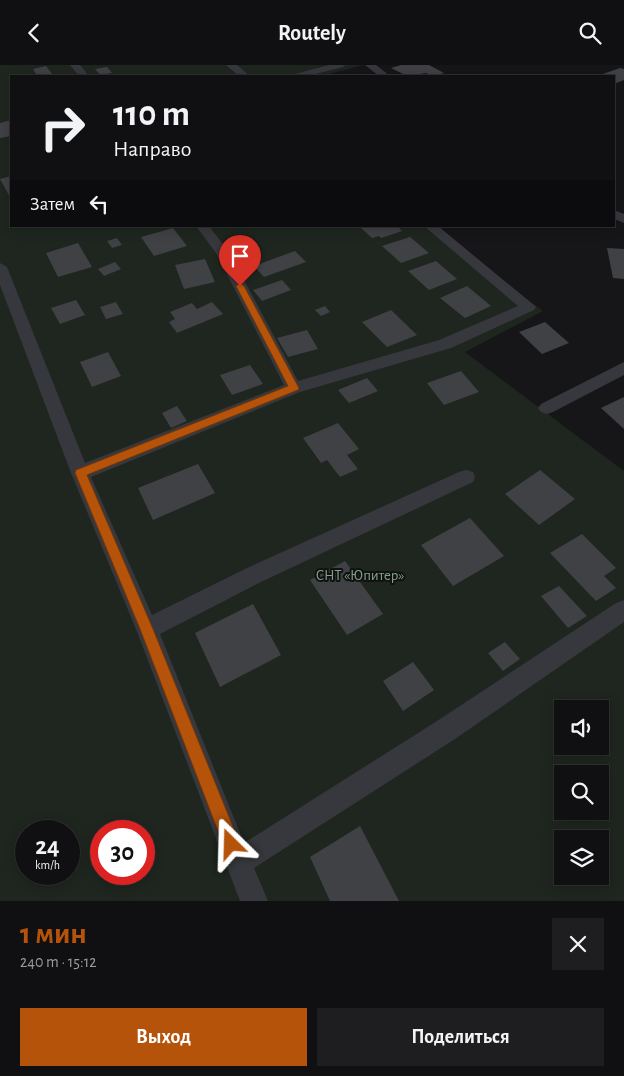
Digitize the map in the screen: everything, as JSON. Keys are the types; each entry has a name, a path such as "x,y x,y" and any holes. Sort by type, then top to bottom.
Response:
{"street":[{"path":"75,65 83,75"},
{"path":"231,65 244,75"},
{"path":"302,75 340,65"},
{"path":"370,65 384,75"},
{"path":"203,227 222,252 294,388"},
{"path":"80,473 294,388 445,344 529,307 431,227"},
{"path":"0,267 80,473 147,629 254,901"},
{"path":"547,408 624,368"},
{"path":"147,629 254,575 466,477"},
{"path":"238,862 446,731 624,610"}],"green space":[{"name":"СНТ «Юпитер»","path":"0,65 363,65 326,75 10,75 10,227 434,227 543,311 465,352 624,471 624,901 0,901"}],"building":[{"path":"401,65 429,65 444,73 437,75 426,73 405,75 391,68"},
{"path":"46,66 52,74 36,75 33,69"},
{"path":"107,67 112,73 100,75 95,69"},
{"path":"620,68 624,69 624,80 615,84 615,75 600,75"},
{"path":"10,120 10,136 0,138 0,123"},
{"path":"10,176 10,197 0,179"},
{"path":"360,227 398,227 402,231 381,238 379,236 372,238"},
{"path":"173,228 187,246 154,256 141,237"},
{"path":"410,237 429,253 401,263 382,246"},
{"path":"117,238 122,245 112,248 107,241"},
{"path":"250,238 254,244 244,247 239,241"},
{"path":"78,243 92,267 58,277 46,253"},
{"path":"607,248 624,249 624,279 613,278"},
{"path":"295,251 306,262 264,277 254,266"},
{"path":"205,259 215,282 184,289 175,265"},
{"path":"436,261 457,279 429,290 408,271"},
{"path":"115,262 121,269 104,276 98,269"},
{"path":"282,280 291,290 262,301 253,290"},
{"path":"467,286 491,306 465,318 440,298"},
{"path":"76,300 85,315 60,324 51,308"},
{"path":"116,302 123,314 106,319 100,307"},
{"path":"212,302 223,314 177,333 169,322 175,319 170,312 192,303 197,309"},
{"path":"325,306 330,312 321,316 315,310"},
{"path":"391,310 417,335 387,347 362,322"},
{"path":"545,322 569,343 542,354 519,332"},
{"path":"307,330 318,349 288,357 277,338"},
{"path":"108,352 121,376 92,387 80,362"},
{"path":"250,365 263,384 232,395 220,375"},
{"path":"461,371 479,392 444,405 427,383"},
{"path":"367,378 378,391 349,403 338,390"},
{"path":"624,397 624,429 601,408"},
{"path":"177,406 187,421 171,428 162,413"},
{"path":"338,423 359,449 347,455 358,469 340,477 327,460 321,463 303,438"},
{"path":"198,464 215,493 153,520 138,488"},
{"path":"540,470 575,499 539,525 505,494"},
{"path":"470,518 504,556 453,586 421,545"},
{"path":"582,534 616,568 604,576 616,588 596,601 550,553"},
{"path":"345,561 383,614 347,635 310,580"},
{"path":"559,586 587,616 568,628 541,596"},
{"path":"253,604 281,655 220,687 195,633"},
{"path":"505,642 520,659 503,671 488,653"},
{"path":"413,662 434,690 403,711 383,681"},
{"path":"360,826 399,901 330,901 310,857"}],"route":[{"path":"231,844 147,629 80,473 294,388 240,286"}]}
